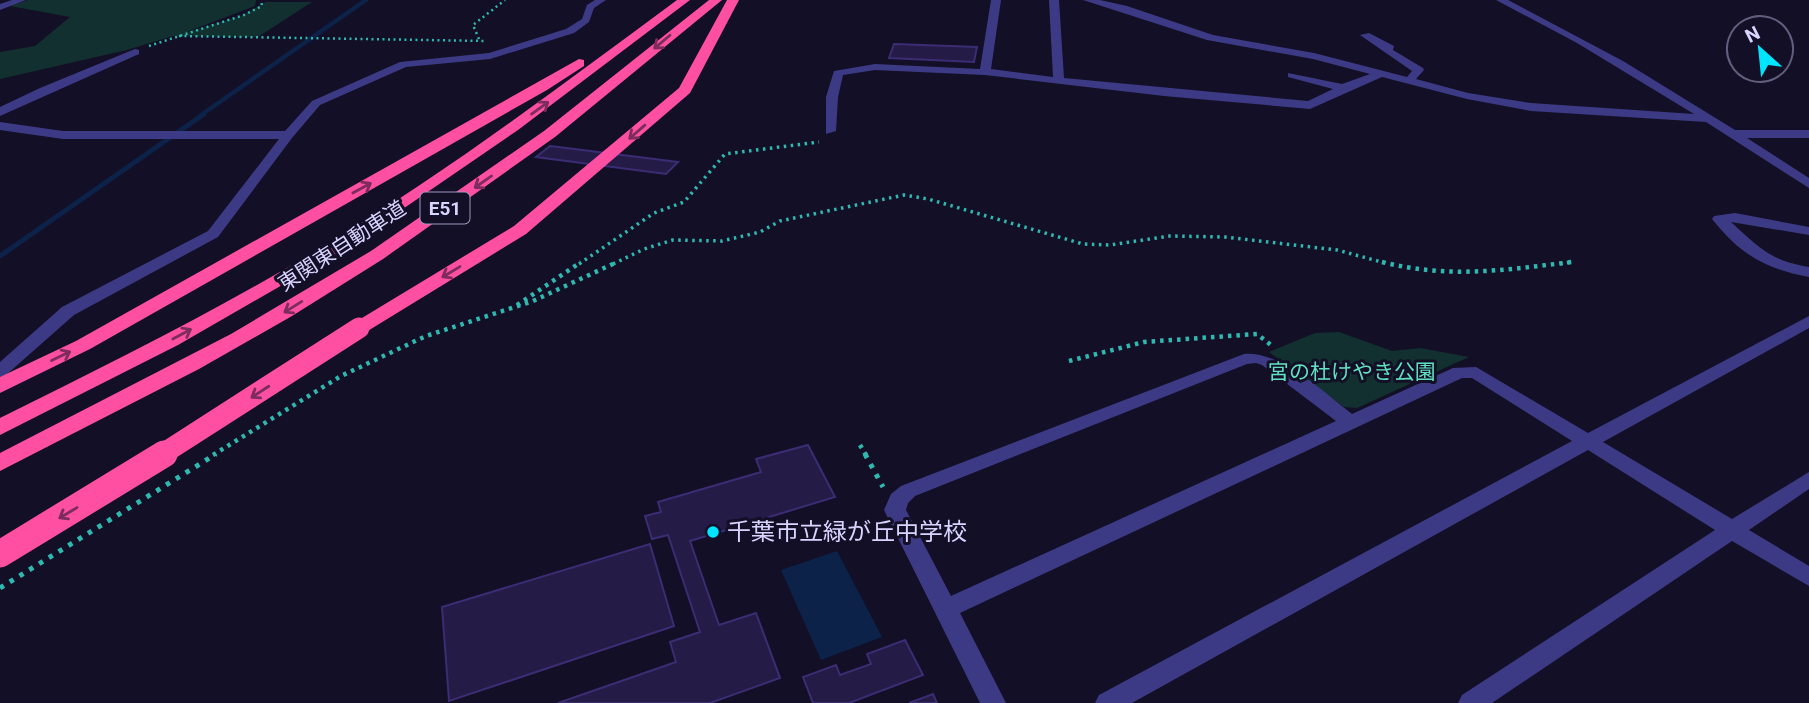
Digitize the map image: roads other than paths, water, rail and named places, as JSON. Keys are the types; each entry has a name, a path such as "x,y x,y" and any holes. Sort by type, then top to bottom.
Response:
{"highway":[{"path":"0,386 83,345 542,87 673,0"},
{"name":"東関東自動車道","path":"0,427 241,302 337,245 470,159 684,0"},
{"name":"東関東自動車道","path":"0,463 165,379 280,315 376,256 508,165 606,90 716,0"},
{"path":"0,554 520,230 685,90 733,0"}],"street":[{"path":"0,7 21,0"},
{"path":"0,371 68,311 214,234 288,135 316,103 390,68 431,60 477,58 508,51 577,28 586,20 590,7 601,0"},
{"path":"985,72 996,0"},
{"path":"1054,0 1059,82"},
{"path":"1088,0 1124,8 1211,38 1314,57 1467,96 1531,107 1709,119"},
{"path":"1501,0 1558,29 1709,119 1809,184"},
{"path":"1364,35 1390,48 1387,51 1419,70 1409,81"},
{"path":"0,112 44,90 135,52"},
{"path":"830,131 832,97 838,73 875,67 985,72 1059,82 1310,105 1343,88 1380,74"},
{"path":"1292,75 1343,88"},
{"path":"0,126 63,135 288,135"},
{"path":"1732,134 1809,134"},
{"path":"1809,231 1747,219 1719,219 1761,258 1786,268 1809,272"},
{"path":"1108,703 1809,321"},
{"path":"993,703 895,510 898,499 908,491 1244,359 1256,358 1268,362 1352,422"},
{"path":"946,609 1459,372 1476,373 1809,577"},
{"path":"1471,703 1809,478"}],"water":[{"path":"837,551 882,637 821,660 781,570"}],"waterway":[{"path":"201,115 366,0"},
{"path":"0,256 204,114"}],"place":[{"name":"千葉市立緑が丘中学校","path":"713,532"}],"park label":[{"name":"宮の杜けやき公園","path":"1352,372"}]}
